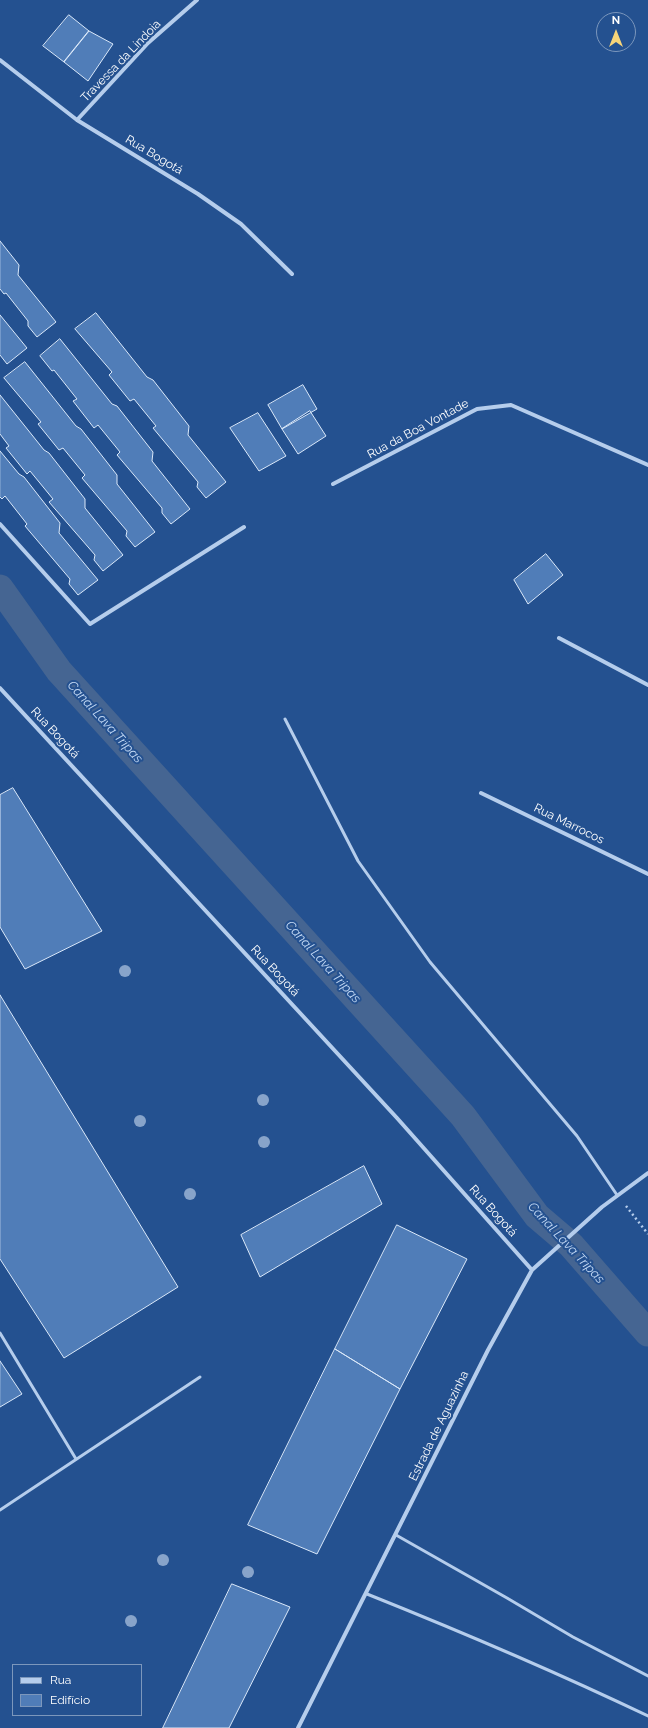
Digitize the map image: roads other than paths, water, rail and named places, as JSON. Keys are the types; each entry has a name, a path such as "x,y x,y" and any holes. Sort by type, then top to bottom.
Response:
{"street":[{"name":"Travessa da Lindoia","path":"78,120 148,43 197,0"},
{"name":"Rua Bogotá","path":"0,60 78,120 198,194 240,224 292,274"},
{"name":"Rua da Boa Vontade","path":"333,484 478,409 511,405 648,465"},
{"path":"0,524 90,624 244,527"},
{"path":"559,638 648,684"},
{"name":"Rua Bogotá","path":"0,688 397,1118 532,1270"},
{"name":"Rua Marrocos","path":"481,793 648,874"},
{"name":"Estrada de Aguazinha","path":"298,1728 367,1594 488,1350 532,1270 602,1207 648,1173"}],"lane":[{"path":"286,719 358,861 430,962 578,1136 617,1195"},
{"path":"0,1333 76,1460"},
{"path":"0,1510 200,1377"},
{"path":"396,1535 573,1637 648,1676"},
{"path":"367,1594 446,1626 585,1686 648,1716"}],"waterway":[{"name":"Canal Lava Tripas","path":"0,588 59,671 463,1116 537,1216 571,1245 648,1333"}]}
